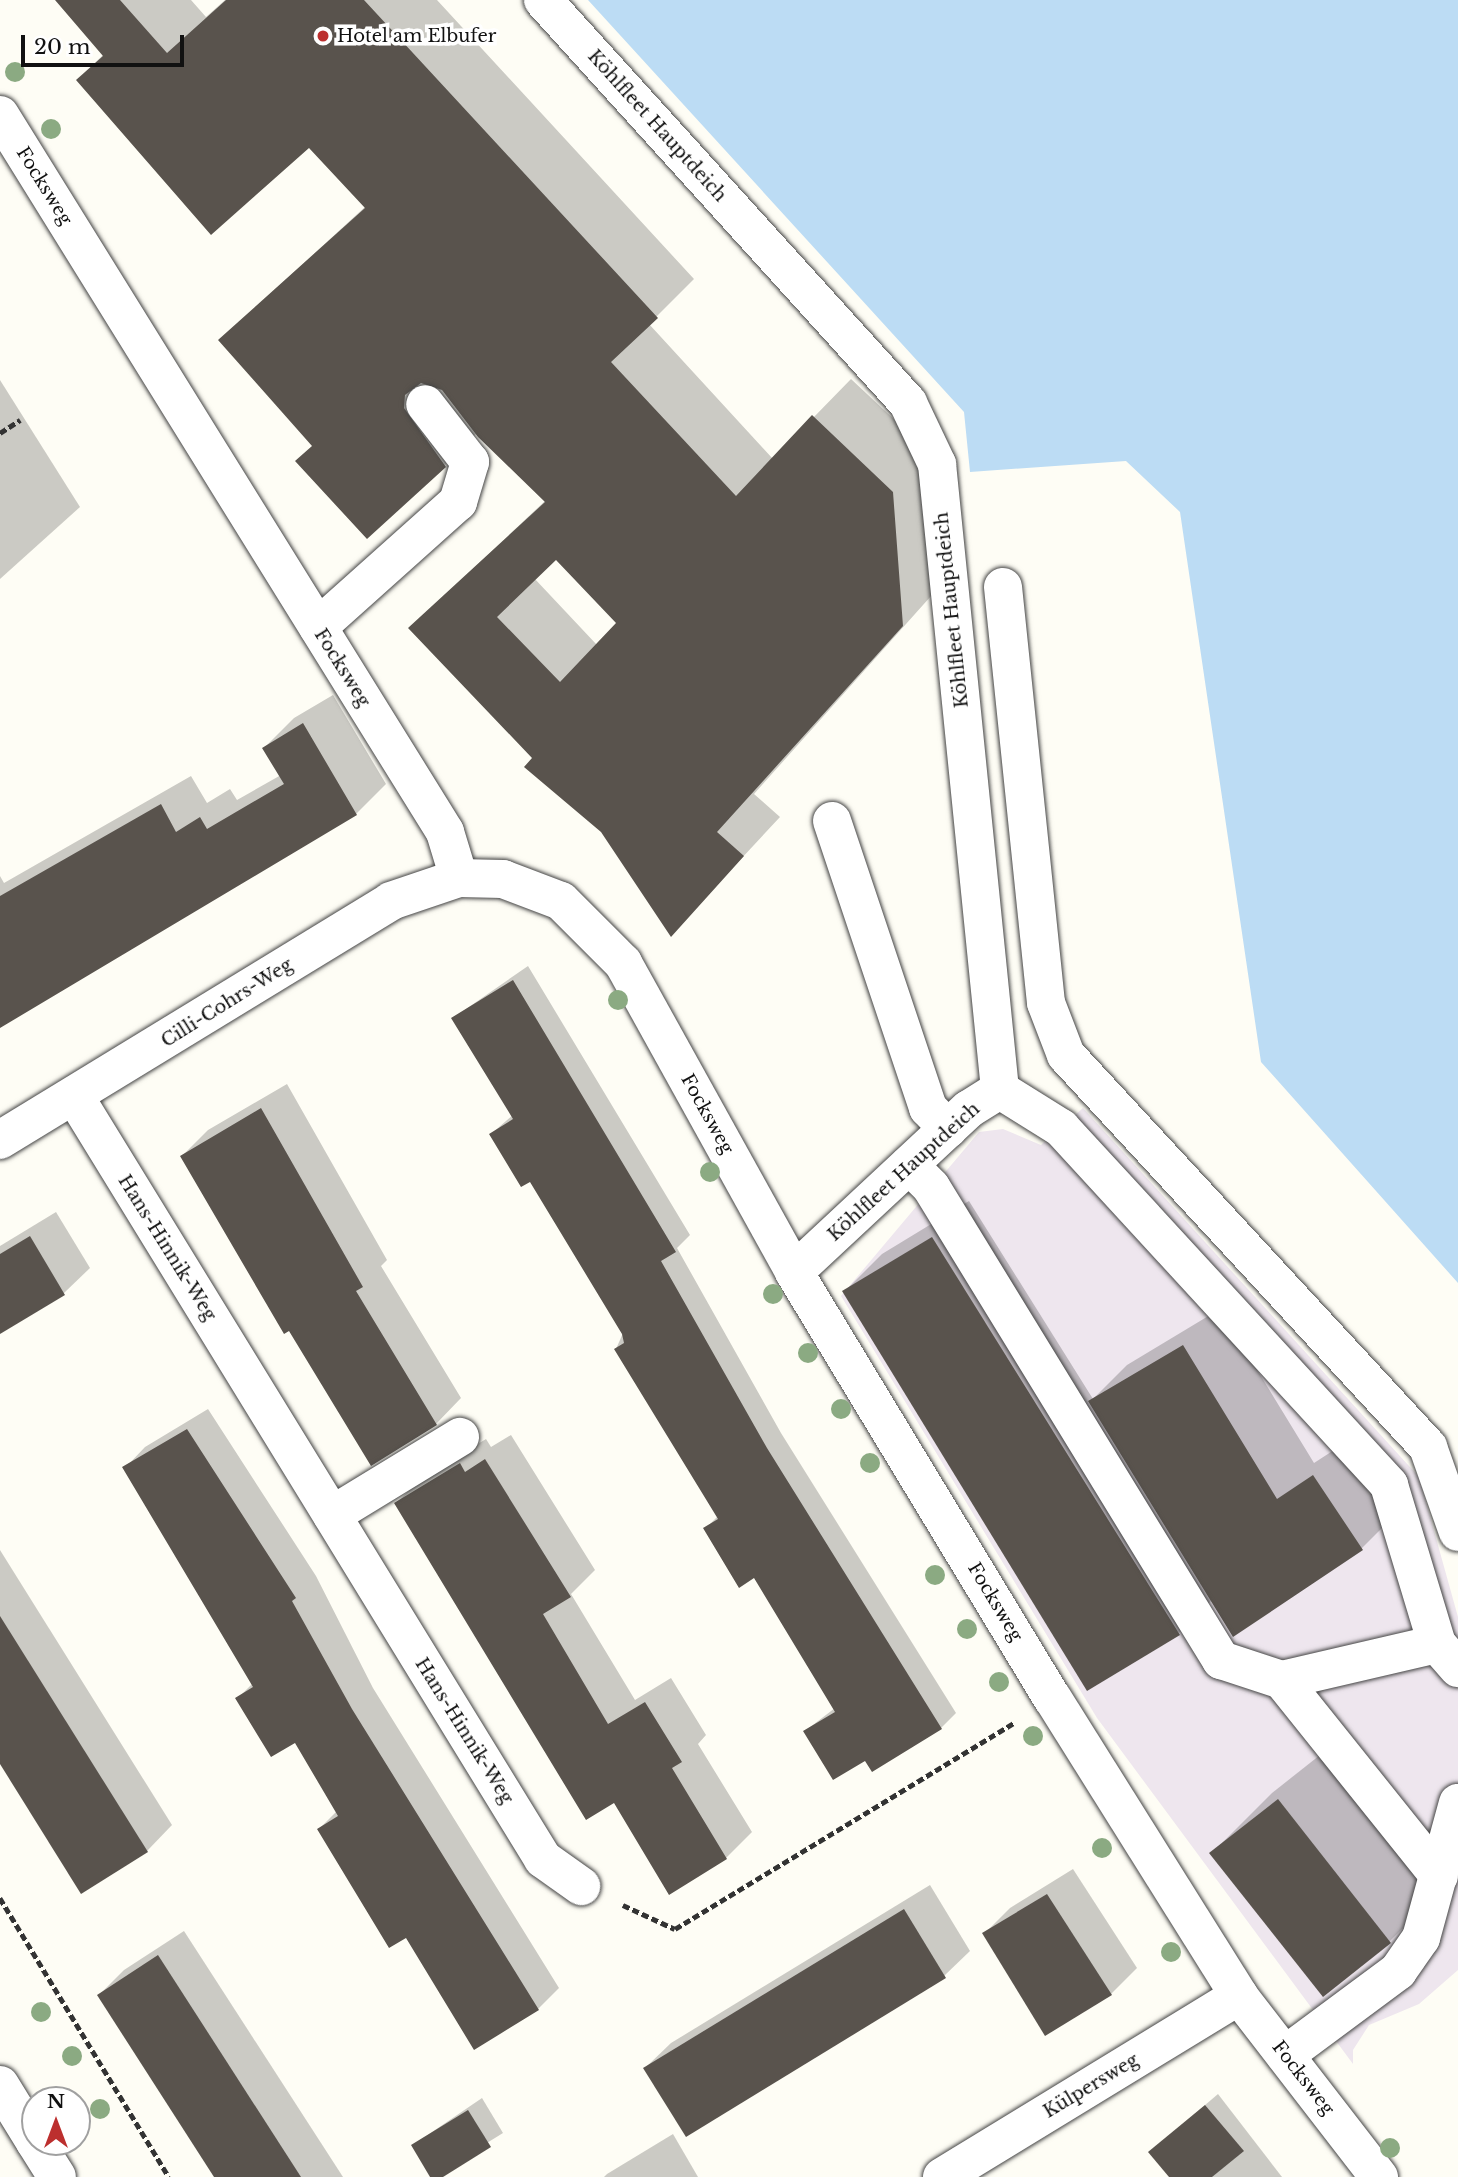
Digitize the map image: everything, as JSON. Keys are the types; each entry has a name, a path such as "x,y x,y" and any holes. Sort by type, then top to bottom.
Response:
{"street":[{"name":"Köhlfleet Hauptdeich","path":"543,0 908,403 937,464 1000,1090 948,1129 794,1272"},
{"name":"Focksweg","path":"2,122 445,832 459,878 503,879 542,891 602,935 794,1272 1053,1699 1239,1996 1379,2177"},
{"path":"318,627 458,502 470,462 425,404"},
{"path":"1003,587 1046,1003 1066,1055 1428,1447 1458,1532"},
{"path":"832,821 928,1108 948,1129"},
{"name":"Cilli-Cohrs-Weg","path":"0,1140 75,1097 391,901 459,878"},
{"path":"909,1165 931,1187 1220,1660 1282,1680 1448,1656 1389,1485 1061,1128 1000,1090"},
{"name":"Hans-Hinnik-Weg","path":"75,1097 542,1859 581,1886"},
{"path":"332,1515 460,1437"},
{"path":"1282,1680 1439,1876"},
{"path":"1285,2055 1398,1971 1421,1938 1458,1803"},
{"name":"Külpersweg","path":"942,2177 1239,1996"},
{"path":"0,2085 21,2119"},
{"path":"44,2156 57,2177"}],"path":[{"path":"0,433 20,420"},
{"path":"581,1886 676,1929 1053,1699"},
{"path":"0,1898 169,2177"}],"shaded area":[{"path":"1083,1108 1419,1477 1458,1617 1458,1970 1419,2004 1369,2025 1353,2050 1353,2064 1097,1718 841,1296 979,1132 1003,1129 1041,1145"}],"water":[{"path":"588,0 1458,0 1458,1283 1261,1062 1180,512 1126,461 970,472 964,412"}],"building":[{"path":"55,0 120,0 167,53 226,0 364,0 658,318 611,362 736,496 812,415 893,492 903,626 717,832 744,856 671,937 601,832 524,767 532,758 408,628 545,502 478,437 442,390 421,383 405,395 404,408 446,467 367,539 295,461 312,446 218,340 365,208 309,148 211,235 76,80 103,56","holes":["556,560 616,623 560,682 497,617"]},
{"path":"303,723 357,815 0,1028 0,896 161,804 176,832 200,817 207,829 284,784 262,748"},
{"path":"513,980 676,1252 661,1261 767,1448 942,1729 872,1772 865,1761 833,1780 803,1731 835,1712 754,1578 739,1588 703,1528 718,1519 614,1349 624,1343 622,1334 530,1182 521,1187 489,1134 513,1119 451,1018"},
{"path":"261,1108 363,1287 356,1291 437,1425 371,1466 289,1331 284,1334 180,1156"},
{"path":"30,1236 65,1295 0,1334 0,1254"},
{"path":"932,1237 1180,1635 1087,1691 842,1291"},
{"path":"1183,1345 1277,1499 1313,1475 1363,1550 1233,1637 1088,1401"},
{"path":"187,1429 296,1598 292,1601 352,1709 539,2010 474,2050 406,1938 389,1948 317,1829 338,1816 295,1743 271,1757 235,1698 253,1687 122,1467"},
{"path":"485,1459 571,1597 543,1614 608,1724 645,1702 682,1762 672,1768 727,1859 669,1895 614,1803 586,1820 394,1503 460,1463 465,1472"},
{"path":"0,1616 148,1852 81,1894 0,1764"},
{"path":"1278,1799 1391,1943 1323,1997 1209,1853"},
{"path":"1047,1894 1112,1995 1045,2036 982,1933"},
{"path":"904,1909 946,1978 686,2137 643,2068"},
{"path":"158,1955 301,2177 214,2177 97,1995"},
{"path":"1205,2105 1244,2151 1212,2177 1169,2177 1148,2152"},
{"path":"468,2110 491,2147 443,2177 430,2177 411,2145"}],"place":[{"name":"Hotel am Elbufer","path":"323,36"}]}
